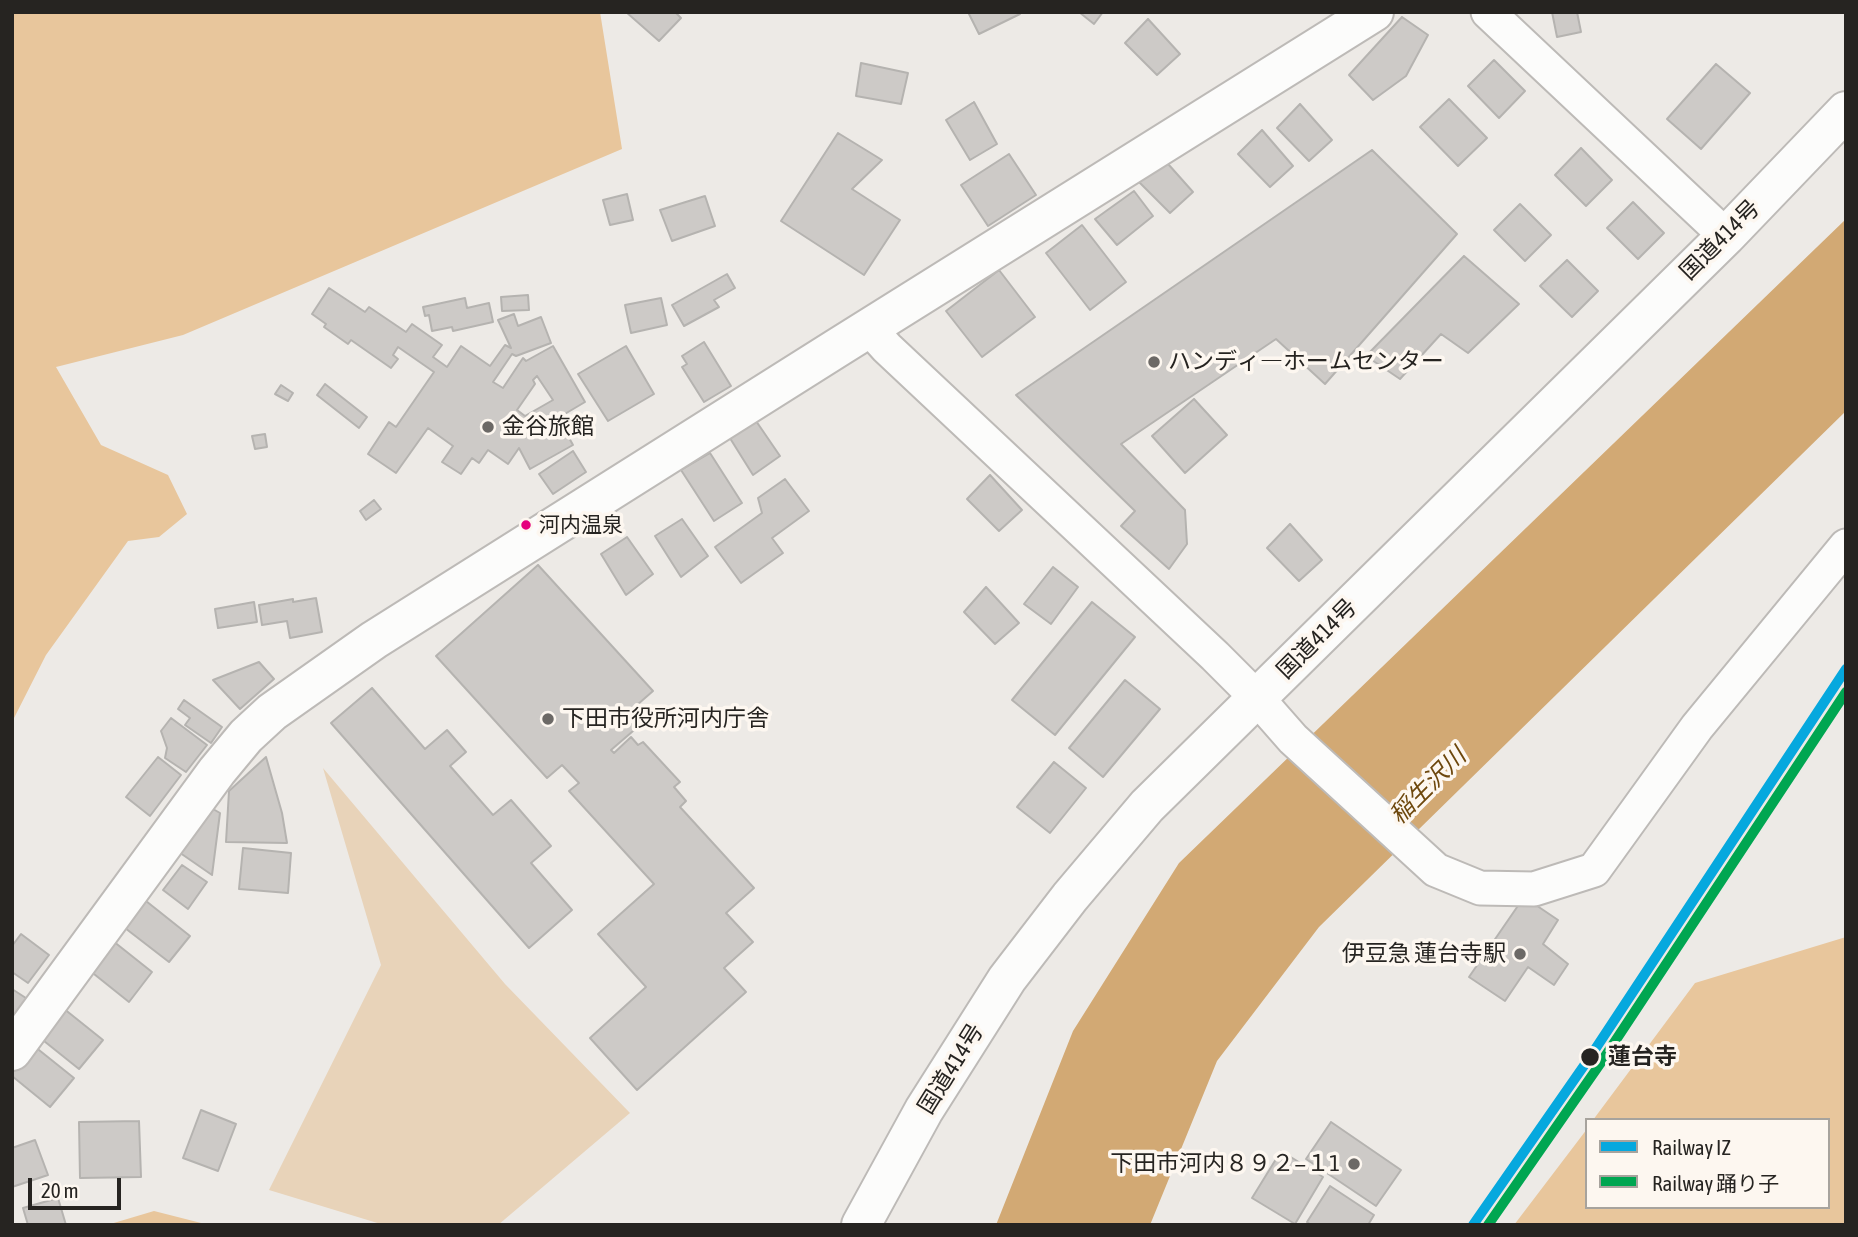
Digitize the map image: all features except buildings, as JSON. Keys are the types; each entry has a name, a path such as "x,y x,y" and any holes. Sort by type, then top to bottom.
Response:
{"main road":[{"path":"12,1051 218,771 246,736 272,712 374,640 1374,12"},
{"name":"国道414号","path":"860,1225 924,1110 1007,979 1069,897 1147,806 1726,236 1846,111"}],"street":[{"path":"1488,12 1726,236"},
{"path":"869,328 887,348 1205,647 1257,698 1293,739 1437,870 1480,888 1534,889 1594,870 1696,727 1846,546"}],"shaded area":[{"path":"12,12 600,12 622,149 183,335 56,367 101,445 168,475 187,514 159,537 128,541 46,655 12,722"},
{"path":"323,768 505,984 630,1113 498,1225 384,1225 269,1190 381,965"},
{"path":"1846,937 1846,1225 1514,1225 1585,1132 1585,1209 1830,1209 1830,1118 1594,1118 1695,983"},
{"path":"154,1211 209,1225 107,1225"}],"water":[{"name":"稲生沢川","path":"1846,219 1846,411 1319,927 1217,1061 1150,1225 996,1225 1073,1031 1179,863"}],"rail line":[{"name":"IZ","path":"1473,1225 1590,1057 1846,669"},
{"name":"踊り子","path":"1488,1225 1600,1064 1846,692"}],"place":[{"name":"ハンディ―ホームセンター","path":"1154,362"},
{"name":"金谷旅館","path":"488,427"},
{"name":"河内温泉","path":"526,525"},
{"name":"下田市役所河内庁舎","path":"548,719"},
{"name":"伊豆急 蓮台寺駅","path":"1520,954"},
{"name":"蓮台寺","path":"1590,1057"},
{"name":"下田市河内８９２−１1","path":"1354,1164"}]}
